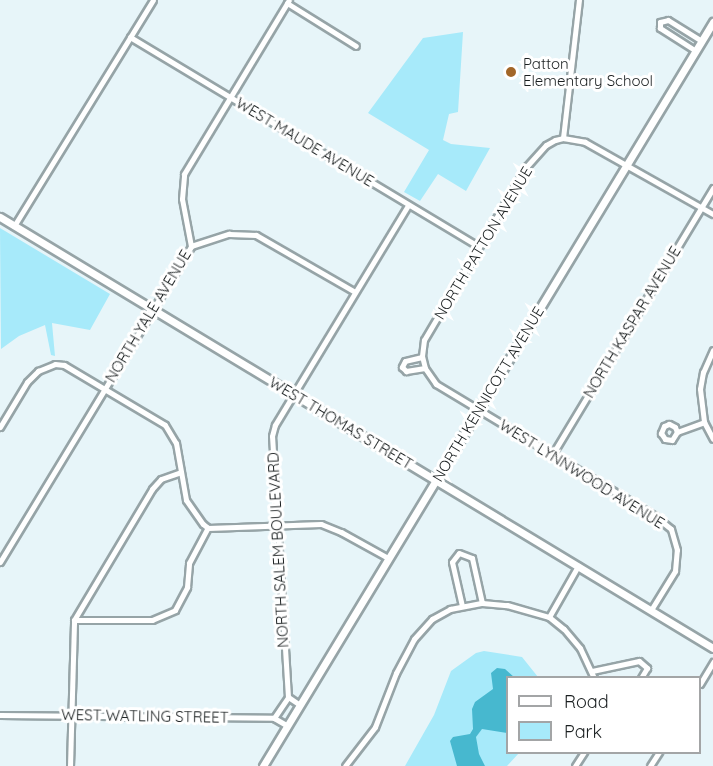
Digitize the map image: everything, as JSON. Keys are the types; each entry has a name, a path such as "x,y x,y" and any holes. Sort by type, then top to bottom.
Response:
{"street":[{"path":"14,226 153,0"},
{"path":"579,0 563,138 585,142 713,214"},
{"path":"288,1 356,46"},
{"name":"NORTH YALE AVENUE","path":"0,562 191,246 182,199 184,174 288,1"},
{"path":"696,51 660,28 660,22 668,20 702,41"},
{"name":"NORTH KENNICOTT AVENUE","path":"263,766 713,22"},
{"name":"WEST MAUDE AVENUE","path":"130,37 479,247"},
{"name":"NORTH PATTON AVENUE","path":"422,357 424,340 534,157 546,145 563,138"},
{"name":"NORTH KASPAR AVENUE","path":"552,455 713,188"},
{"name":"NORTH SALEM BOULEVARD","path":"288,697 272,436 275,425 408,205"},
{"name":"WEST THOMAS STREET","path":"0,217 713,648"},
{"path":"191,246 229,234 256,235 355,292"},
{"path":"713,350 701,379 700,403 704,422 713,439"},
{"path":"425,368 406,371 402,367 405,361 422,357 425,368 436,384 478,410"},
{"path":"0,427 30,379 38,371 55,364 64,365 165,426 176,443 189,508 208,528 321,524 341,531 388,558"},
{"name":"WEST LYNNWOOD AVENUE","path":"478,410 655,516 671,529 677,550 675,571 651,610"},
{"path":"0,413 6,417"},
{"path":"677,432 704,422"},
{"path":"70,766 74,620 152,489 161,479 181,472"},
{"path":"74,620 152,620 175,610 187,587 189,563 208,528"},
{"path":"462,606 452,562 459,553 472,558 482,603"},
{"path":"549,617 578,566"},
{"path":"345,766 375,727 396,673 414,639 432,619 462,606 482,603 519,606 549,617 572,638 594,676"},
{"path":"592,670 639,661 647,668 643,676"},
{"path":"701,681 713,662"},
{"path":"274,718 288,697 300,705"},
{"name":"WEST WATLING STREET","path":"0,715 274,718 288,726"}],"green space":[{"path":"463,32 458,112 449,114 443,140 451,144 490,148 466,191 438,174 420,201 404,192 429,150 368,113 423,38"},
{"path":"0,228 110,294 90,330 52,323 55,356 51,355 45,325 19,336 1,349"},
{"path":"484,651 522,657 537,676 506,676 506,754 518,754 507,766 405,766 434,715 451,671 476,653"}],"shaded area":[{"path":"497,668 505,669 513,676 506,676 506,733 482,729 476,737 479,754 485,766 457,766 450,741 453,737 470,734 473,729 472,709 475,702 493,689 491,673"}],"place":[{"name":"Patton Elementary School","path":"511,72"}]}
